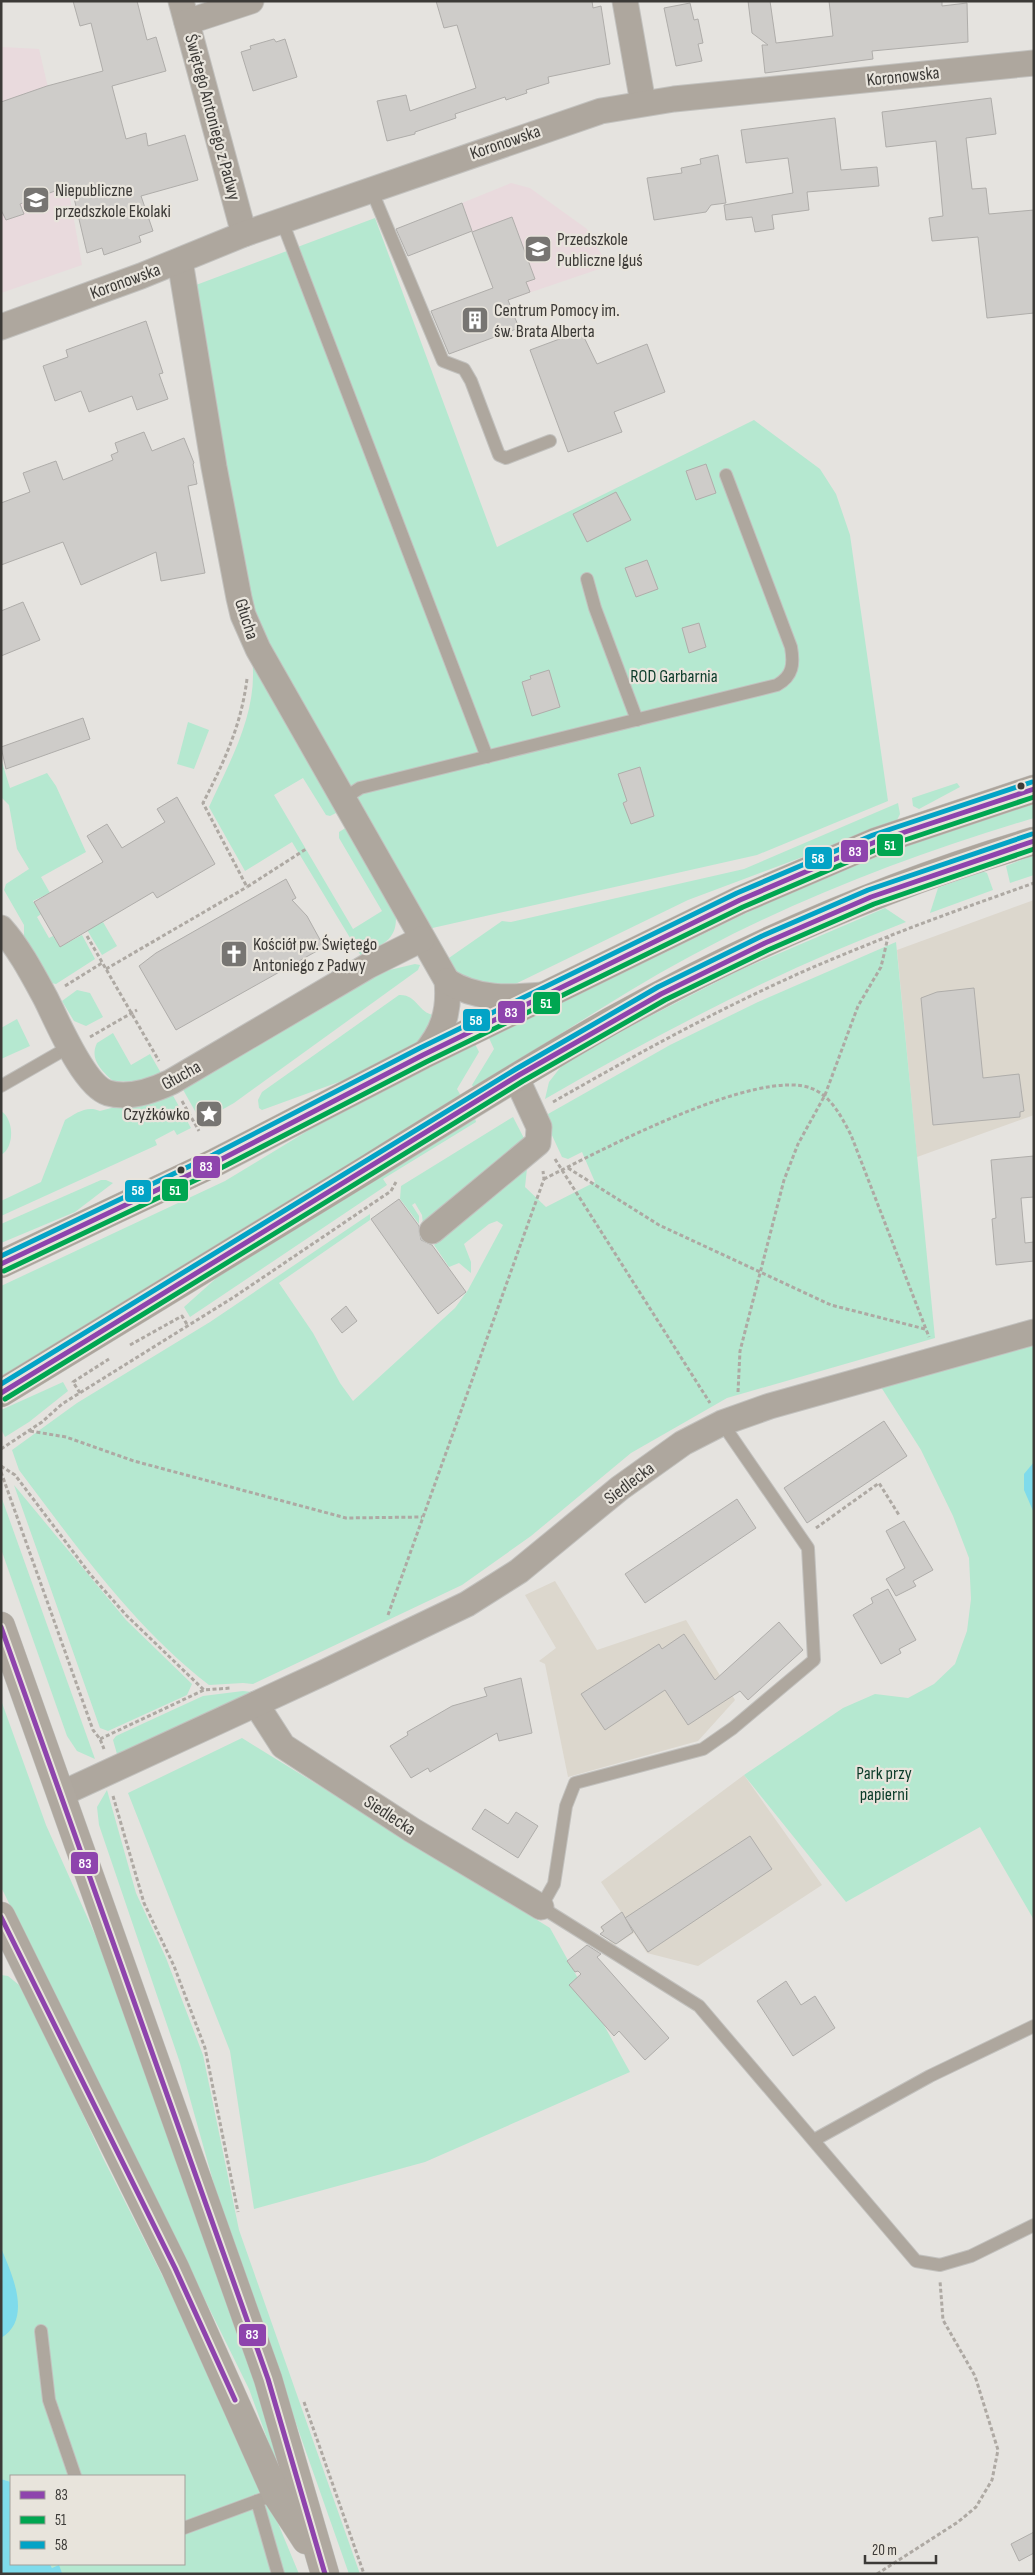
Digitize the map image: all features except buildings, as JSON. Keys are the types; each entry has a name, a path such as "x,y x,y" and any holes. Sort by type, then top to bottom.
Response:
{"main road":[{"path":"1,1264 216,1162 543,995 740,900 875,842 1034,789"},
{"path":"1,1393 516,1077 620,1017 697,976 778,938 907,884 1034,841"},
{"path":"1,1626 268,2379 324,2570"},
{"path":"1,1916 175,2268 266,2498 324,2570"}],"street":[{"path":"184,12 251,1"},
{"path":"625,1 643,103"},
{"name":"Świętego Antoniego z Padwy","path":"184,12 244,234"},
{"name":"Koronowska","path":"1,327 282,220 569,120 622,106 1034,63"},
{"name":"Głucha","path":"180,260 214,467 243,615 258,649 447,981"},
{"name":"Głucha","path":"1,928 45,998 69,1048 97,1087 108,1093 130,1094 151,1091 171,1082 368,966 422,939"},
{"path":"447,981 460,990 475,994 504,998 543,995"},
{"path":"423,1056 436,1041 444,1026 448,996 447,981"},
{"path":"432,1232 522,1155 532,1150 538,1143 540,1136 536,1121 516,1077"},
{"name":"Siedlecka","path":"61,1794 262,1702 467,1604 519,1571 620,1488 683,1443 731,1419 937,1358 1034,1332"},
{"name":"Siedlecka","path":"262,1702 283,1746 412,1830 541,1907"}],"lane":[{"path":"371,189 443,361 464,369 471,381 499,455 506,458 550,441"},
{"path":"282,220 487,757"},
{"path":"343,799 360,788 777,685 786,680 791,671 793,661 791,647 726,475"},
{"path":"587,579 594,608 637,720"},
{"path":"1,1086 69,1048"},
{"path":"731,1419 808,1548 814,1660 733,1728 704,1749 575,1784 566,1806 554,1884 541,1907 699,2006 916,2261 940,2264 971,2256 1034,2225"},
{"path":"814,2140 930,2076 1034,2026"},
{"path":"41,2331 49,2400 75,2475"},
{"path":"185,2528 266,2498 278,2574"}],"path":[{"path":"247,673 243,710 226,758 203,803 247,887"},
{"path":"106,969 247,887 306,849"},
{"path":"545,1106 730,1006 856,949 1034,883"},
{"path":"87,936 199,1131"},
{"path":"731,1419 740,1351 784,1180 798,1144 825,1096 858,1006 882,967 888,937"},
{"path":"45,998 102,963"},
{"path":"69,1048 137,1010"},
{"path":"544,1179 659,1122 744,1093 787,1084 813,1089 825,1096 840,1114 851,1135 937,1358"},
{"path":"540,1136 731,1419"},
{"path":"377,1648 422,1516 544,1179 540,1136"},
{"path":"567,1168 659,1225 830,1305 925,1329"},
{"path":"1,1449 29,1431 80,1392 188,1326 391,1191 395,1183"},
{"path":"126,1346 135,1344 182,1316 188,1326"},
{"path":"80,1392 73,1382 106,1362 112,1355"},
{"path":"29,1431 66,1438 143,1463 346,1518 422,1516"},
{"path":"1,1466 15,1476 90,1574 126,1615 204,1690"},
{"path":"1,1472 93,1730 100,1739 105,1751"},
{"path":"802,1538 879,1484 899,1515"},
{"path":"100,1739 204,1690 250,1687 262,1702"},
{"path":"110,1787 144,1903 174,1966 205,2048 240,2221"},
{"path":"878,2574 958,2522 976,2507 992,2480 998,2450 976,2376 943,2320 940,2292"},
{"path":"301,2395 364,2574"}],"shaded area":[{"name":"Niepubliczne przedszkole Ekolaki","path":"1,47 39,49 59,135 82,265 1,293"},
{"name":"Przedszkole Publiczne Iguś","path":"511,183 530,188 587,229 608,266 499,303 462,203"},
{"path":"1034,900 1034,1115 917,1157 897,950"},
{"path":"555,1581 597,1650 686,1620 735,1700 698,1741 568,1777 545,1664 539,1661 556,1648 525,1595"},
{"path":"744,1775 822,1885 698,1966 647,1953 634,1933 613,1946 600,1927 621,1912 601,1882"}],"green space":[{"name":"ROD Garbarnia","path":"375,218 497,547 754,420 820,469 836,494 850,535 888,801 757,855 428,929 281,670 249,604 196,285"},
{"path":"252,658 338,812 330,816 326,815 303,778 274,795 353,929 382,911 339,838 339,832 347,827 395,908 395,927 389,939 361,956 292,842 245,871 209,807 234,754 247,716 253,678"},
{"path":"188,722 209,730 194,769 177,764"},
{"path":"1,759 10,788 47,773 56,786 86,852 41,877 50,893 33,901 41,914 37,917 49,938 53,936 60,947 82,935 95,959 56,984 51,983 24,939 24,925 4,890 6,884 29,869 17,849 9,805 1,797"},
{"path":"957,783 960,787 919,809 913,806 912,798"},
{"path":"898,803 900,814 896,822 688,900 507,988 459,977 446,960 502,921 511,922 744,869"},
{"path":"1034,803 1034,818 907,860 824,892 743,929 645,982 474,1088 472,1085 494,1049 489,1038 769,902 905,845"},
{"path":"1034,855 1034,875 1010,883 1006,866"},
{"path":"982,871 987,873 993,890 930,913 938,888"},
{"path":"885,908 906,922 813,960 722,1003 545,1099 549,1082 563,1064 635,1024 738,971"},
{"path":"103,922 117,946 102,955 86,928"},
{"path":"896,942 935,1338 727,1398 631,1453 531,1536 462,1585 253,1684 209,1685 181,1662 155,1637 107,1584 19,1470 12,1450 77,1403 210,1322 370,1214 370,1220 279,1283 313,1333 340,1383 353,1401 455,1308 468,1290 503,1225 497,1221 489,1224 464,1244 471,1262 471,1273 459,1263 449,1267 434,1245 436,1243 434,1240 528,1159 525,1187 546,1207 595,1182 582,1152 568,1159 562,1157 550,1131 548,1114 670,1045 758,1002"},
{"path":"415,964 420,965 418,970 234,1103 202,1121 200,1120 181,1086 381,972"},
{"path":"77,990 90,993 103,1017 86,1026 74,1021 62,1001"},
{"path":"399,995 410,997 424,1011 434,1015 430,1029 416,1044 347,1079 262,1110 259,1108 258,1100 262,1092"},
{"path":"17,1019 30,1046 1,1059 1,1028"},
{"path":"113,1033 131,1065 150,1054 161,1073 140,1082 113,1081 98,1064 95,1049 97,1043"},
{"path":"475,1044 479,1052 457,1089 461,1096 1,1377 1,1286 225,1181 337,1113"},
{"path":"171,1092 191,1128 177,1135 174,1130 155,1140 157,1145 1,1216 1,1201 41,1182 65,1120 77,1112 86,1109 100,1111"},
{"path":"1,1111 8,1120 11,1140 6,1151 1,1155"},
{"path":"513,1117 528,1146 423,1224 422,1215 415,1203 412,1205 419,1216 419,1224 400,1199 401,1186"},
{"path":"475,1118 476,1122 383,1179 387,1185 190,1317 184,1307 222,1273"},
{"path":"101,1180 113,1183 75,1212 1,1243 1,1224"},
{"name":"Park przy papierni","path":"1034,1344 1034,1920 980,1827 846,1902 744,1775 843,1708 875,1694 908,1698 934,1684 955,1664 967,1631 971,1599 969,1558 953,1516 921,1450 881,1387"},
{"path":"63,1382 68,1391 29,1422 5,1437 1,1429 1,1410"},
{"path":"14,1485 126,1620 192,1684 187,1695 108,1731 100,1728"},
{"path":"1,1496 95,1759 77,1751 67,1736 1,1549"},
{"path":"243,1691 252,1692 117,1754 113,1740 116,1736 203,1696"},
{"path":"1,1700 46,1825 97,1939 285,2468 279,2471 249,2389 1,1887"},
{"path":"242,1738 550,1928 630,2072 425,2162 254,2209 230,2051 128,1793"},
{"path":"107,1790 136,1893 166,1958 203,2055 239,2230 360,2574 349,2574 222,2213 180,2063 99,1825 97,1807"},
{"path":"1,1975 8,1976 19,1985 55,2054 103,2158 237,2424 299,2574 60,2574 62,2572 52,2568 50,2565 185,2565 185,2475 10,2475 10,2482 1,2479"}],"water":[{"path":"1034,1462 1034,1513 1024,1490 1024,1474"},
{"path":"1,2248 14,2283 18,2308 16,2320 11,2330 1,2338"},
{"path":"1,2479 10,2482 10,2565 50,2565 52,2568 59,2565 62,2573 1,2574"}],"transit line":[{"name":"58","path":"1,1256 213,1155 420,1048 737,893 873,835 1032,782"},
{"name":"83","path":"1,1264 216,1162 423,1055 740,900 875,842 1034,789"},
{"name":"51","path":"4,1271 219,1169 426,1062 743,907 878,849 1034,797"},
{"name":"58","path":"1,1384 516,1069 658,987 762,936 868,890 1032,834"},
{"name":"83","path":"1,1393 519,1075 661,994 765,943 871,897 1034,841"},
{"name":"51","path":"5,1399 523,1081 665,1000 768,950 874,904 1034,849"},
{"name":"83","path":"1,1627 268,2379 325,2574"},
{"name":"83","path":"1,1917 175,2268 235,2400"}],"place":[{"name":"Niepubliczne przedszkole Ekolaki","path":"36,200"},
{"name":"Przedszkole Publiczne Iguś","path":"538,249"},
{"name":"Centrum Pomocy im. św. Brata Alberta","path":"475,320"},
{"name":"Kościół pw. Świętego Antoniego z Padwy","path":"234,954"},
{"name":"Czyżkówko","path":"209,1114"}]}
